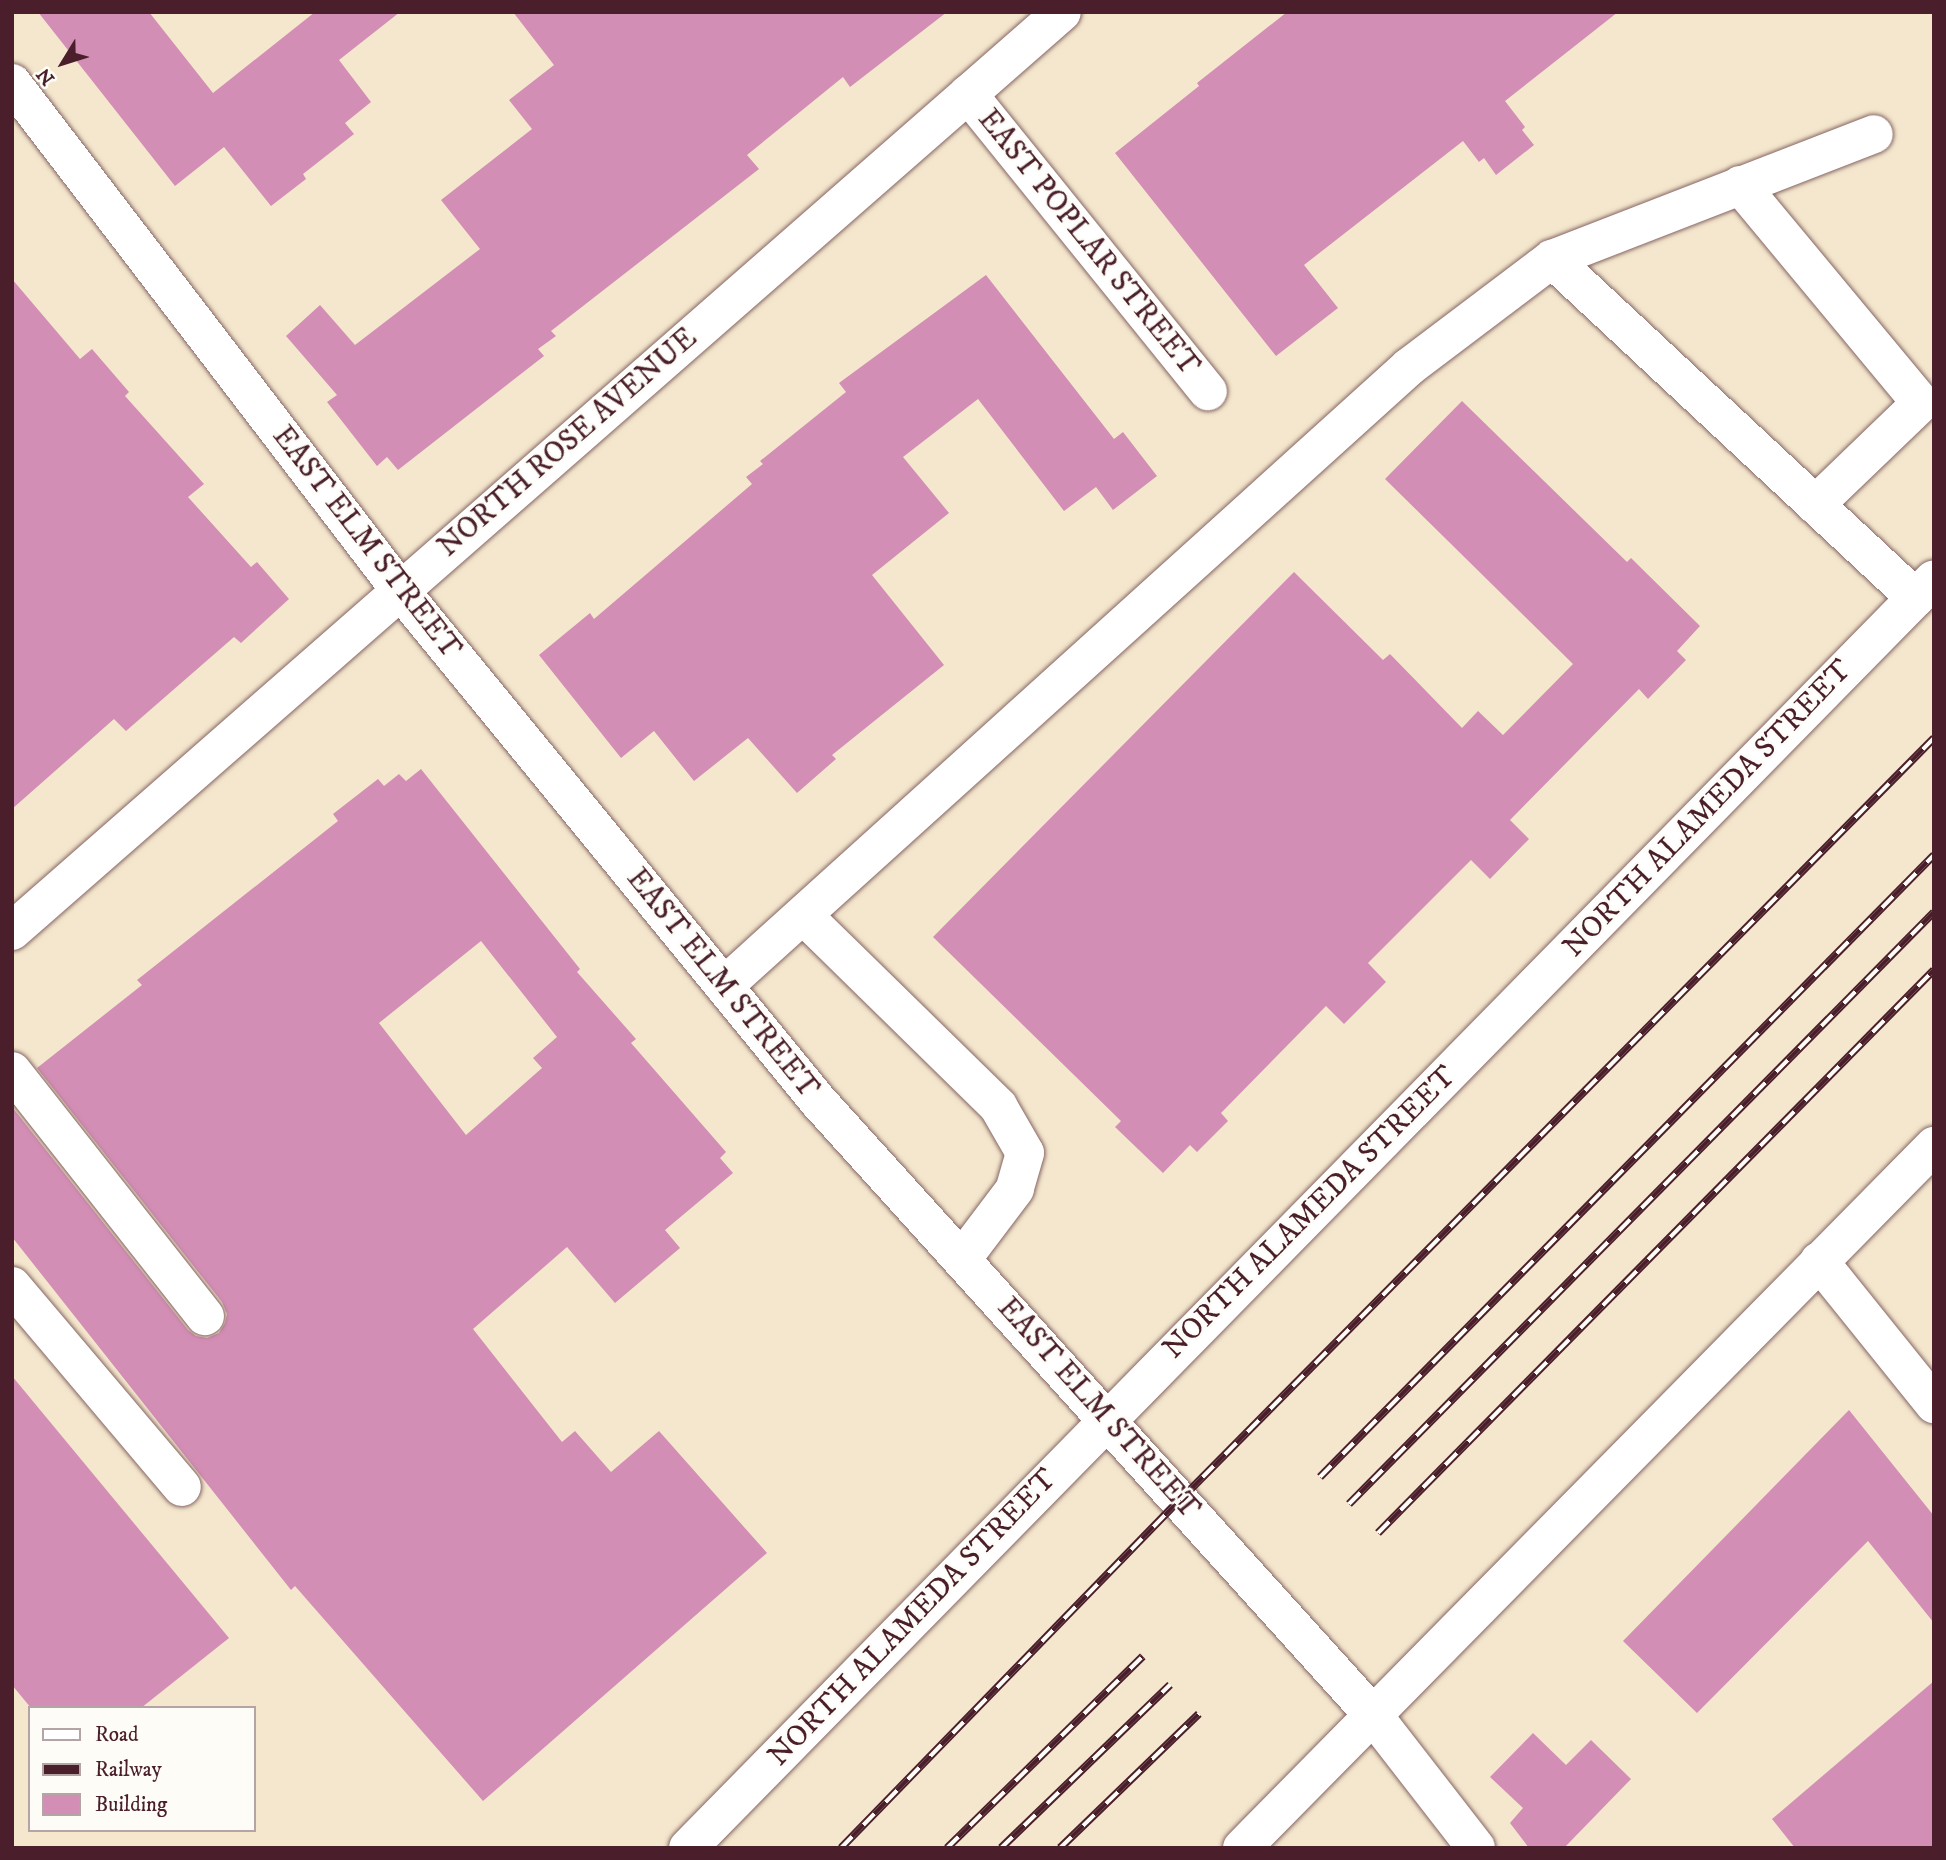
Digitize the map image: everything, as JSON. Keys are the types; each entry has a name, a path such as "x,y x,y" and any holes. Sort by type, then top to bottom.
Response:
{"street":[{"name":"NORTH ROSE AVENUE","path":"12,931 1062,12"},
{"name":"EAST ELM STREET","path":"12,83 400,590 818,1101 1373,1715 1476,1848"},
{"name":"EAST POPLAR STREET","path":"968,94 1208,391"},
{"path":"724,986 1409,367 1552,259 1874,134"},
{"path":"1740,185 1921,403 1815,505"},
{"path":"1552,259 1815,505 1925,589"},
{"name":"NORTH ALAMEDA STREET","path":"688,1848 1925,589"},
{"path":"804,915 998,1106 1025,1153 1014,1189 962,1259"},
{"path":"12,1070 205,1316"},
{"path":"1242,1848 1819,1261 1929,1160"},
{"path":"1819,1261 1934,1404"},
{"path":"12,1286 182,1488"}],"building":[{"path":"38,12 149,12 213,93 315,12 400,12 339,60 371,102 345,123 354,134 303,174 306,179 271,206 224,147 175,186"},
{"path":"513,12 947,12 850,87 843,77 747,155 759,169 551,331 556,336 538,349 544,356 398,470 387,457 377,466 327,402 337,395 286,336 320,305 355,345 480,249 441,200 532,129 509,100 554,65"},
{"path":"1287,12 1618,12 1505,101 1525,127 1522,130 1534,145 1496,175 1484,158 1479,162 1463,141 1304,265 1338,308 1276,356 1115,153 1199,86 1197,83"},
{"path":"986,275 1114,439 1123,432 1157,476 1113,510 1096,487 1064,511 978,399 903,457 949,513 872,575 944,665 832,755 836,759 797,793 748,738 694,781 654,731 621,758 539,655 590,613 594,619 752,484 746,477 763,464 760,461 846,392 839,383"},
{"path":"12,279 80,359 92,349 129,392 125,396 204,484 188,497 251,567 257,562 289,599 241,643 234,637 126,731 114,719 12,809"},
{"path":"1462,401 1627,562 1631,558 1700,626 1677,651 1686,660 1648,699 1639,689 1510,820 1529,839 1490,879 1471,860 1368,963 1386,982 1344,1024 1326,1006 1221,1113 1228,1121 1197,1152 1190,1145 1163,1173 1115,1127 1121,1121 933,937 1294,572 1383,660 1390,654 1462,728 1478,711 1503,735 1573,664 1385,479"},
{"path":"421,769 580,969 577,972 636,1039 631,1043 726,1152 720,1158 733,1173 665,1230 680,1248 615,1303 567,1247 473,1329 562,1442 575,1431 611,1472 659,1431 767,1553 483,1801 295,1586 291,1590 12,1237 12,1107 188,1330 196,1336 207,1338 219,1333 227,1314 222,1302 37,1068 142,985 137,980 338,821 333,814 378,779 384,786 399,774 406,781","holes":["481,941 557,1037 533,1058 542,1068 466,1135 379,1023"]},
{"path":"12,1376 229,1638 144,1706 29,1706 12,1685"},
{"path":"1849,1410 1934,1516 1934,1623 1868,1541 1697,1713 1623,1641"},
{"path":"1934,1681 1934,1848 1795,1848 1772,1819"},
{"path":"1533,1733 1566,1765 1591,1740 1631,1779 1564,1848 1529,1848 1510,1823 1523,1808 1490,1777"}],"railway":[{"path":"841,1848 1180,1500 1934,738"},
{"path":"1320,1477 1934,855"},
{"path":"1349,1504 1934,912"},
{"path":"1378,1533 1934,970"},
{"path":"947,1848 1143,1656"},
{"path":"1001,1848 1170,1685"},
{"path":"1060,1848 1199,1714"}]}
